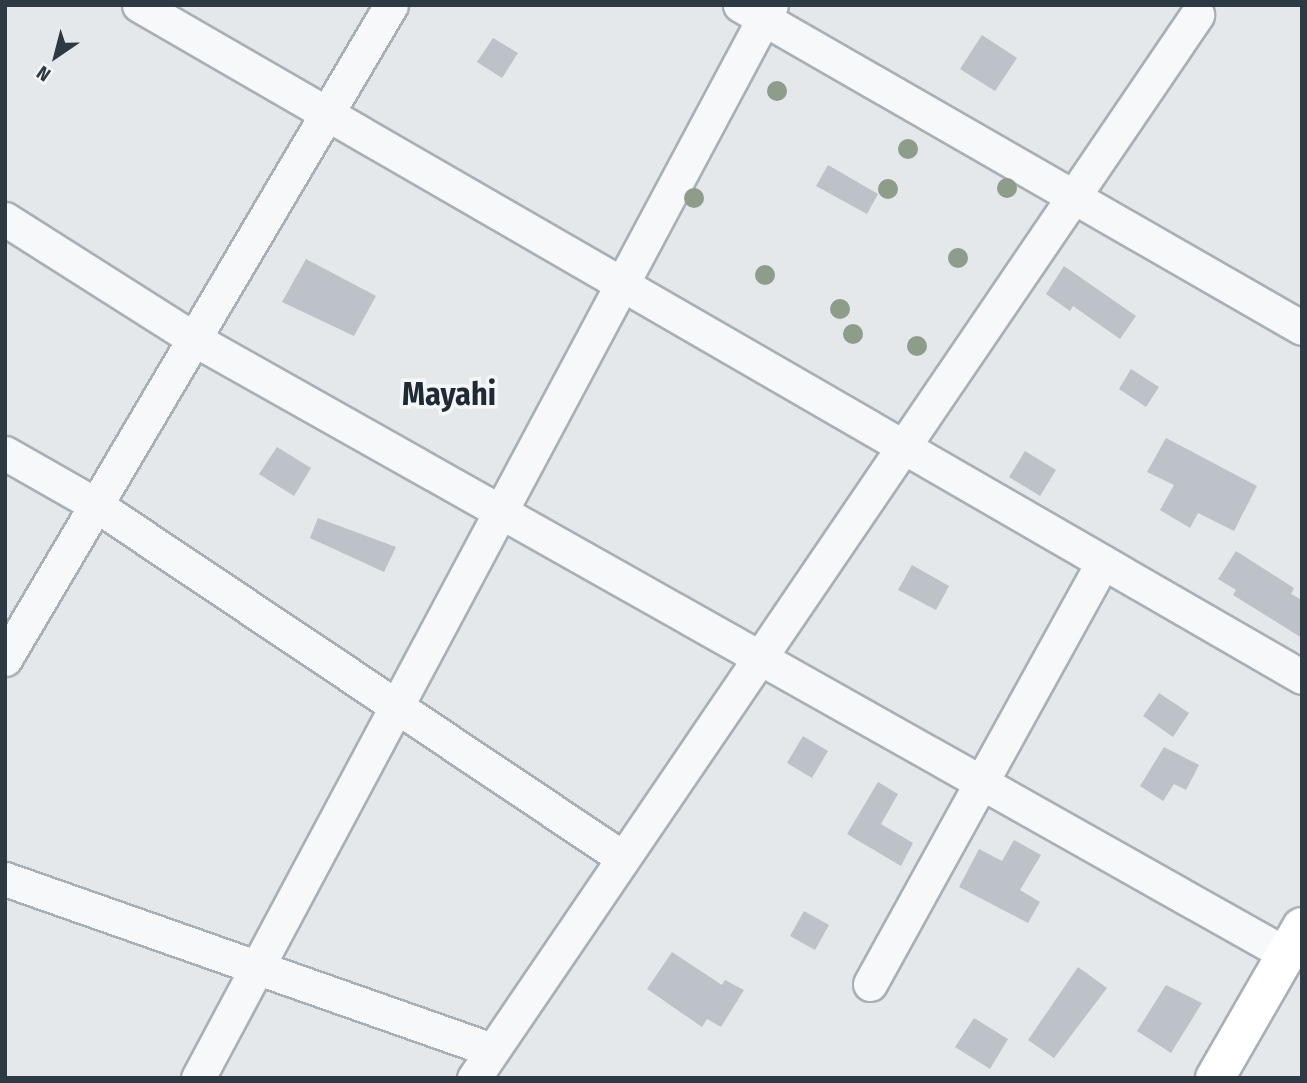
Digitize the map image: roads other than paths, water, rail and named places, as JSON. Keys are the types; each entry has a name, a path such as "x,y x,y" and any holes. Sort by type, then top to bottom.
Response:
{"street":[{"path":"139,5 1302,677"},
{"path":"5,659 391,5"},
{"path":"198,1078 622,284 758,10 1073,197 1302,328"},
{"path":"474,1078 1197,15"},
{"path":"5,219 194,339 982,783 1294,940 1215,1078"},
{"path":"5,453 96,505 623,858"},
{"path":"870,985 1103,562"},
{"path":"5,879 492,1050"}],"district":[{"name":"Mayahi","path":"449,394"}]}
